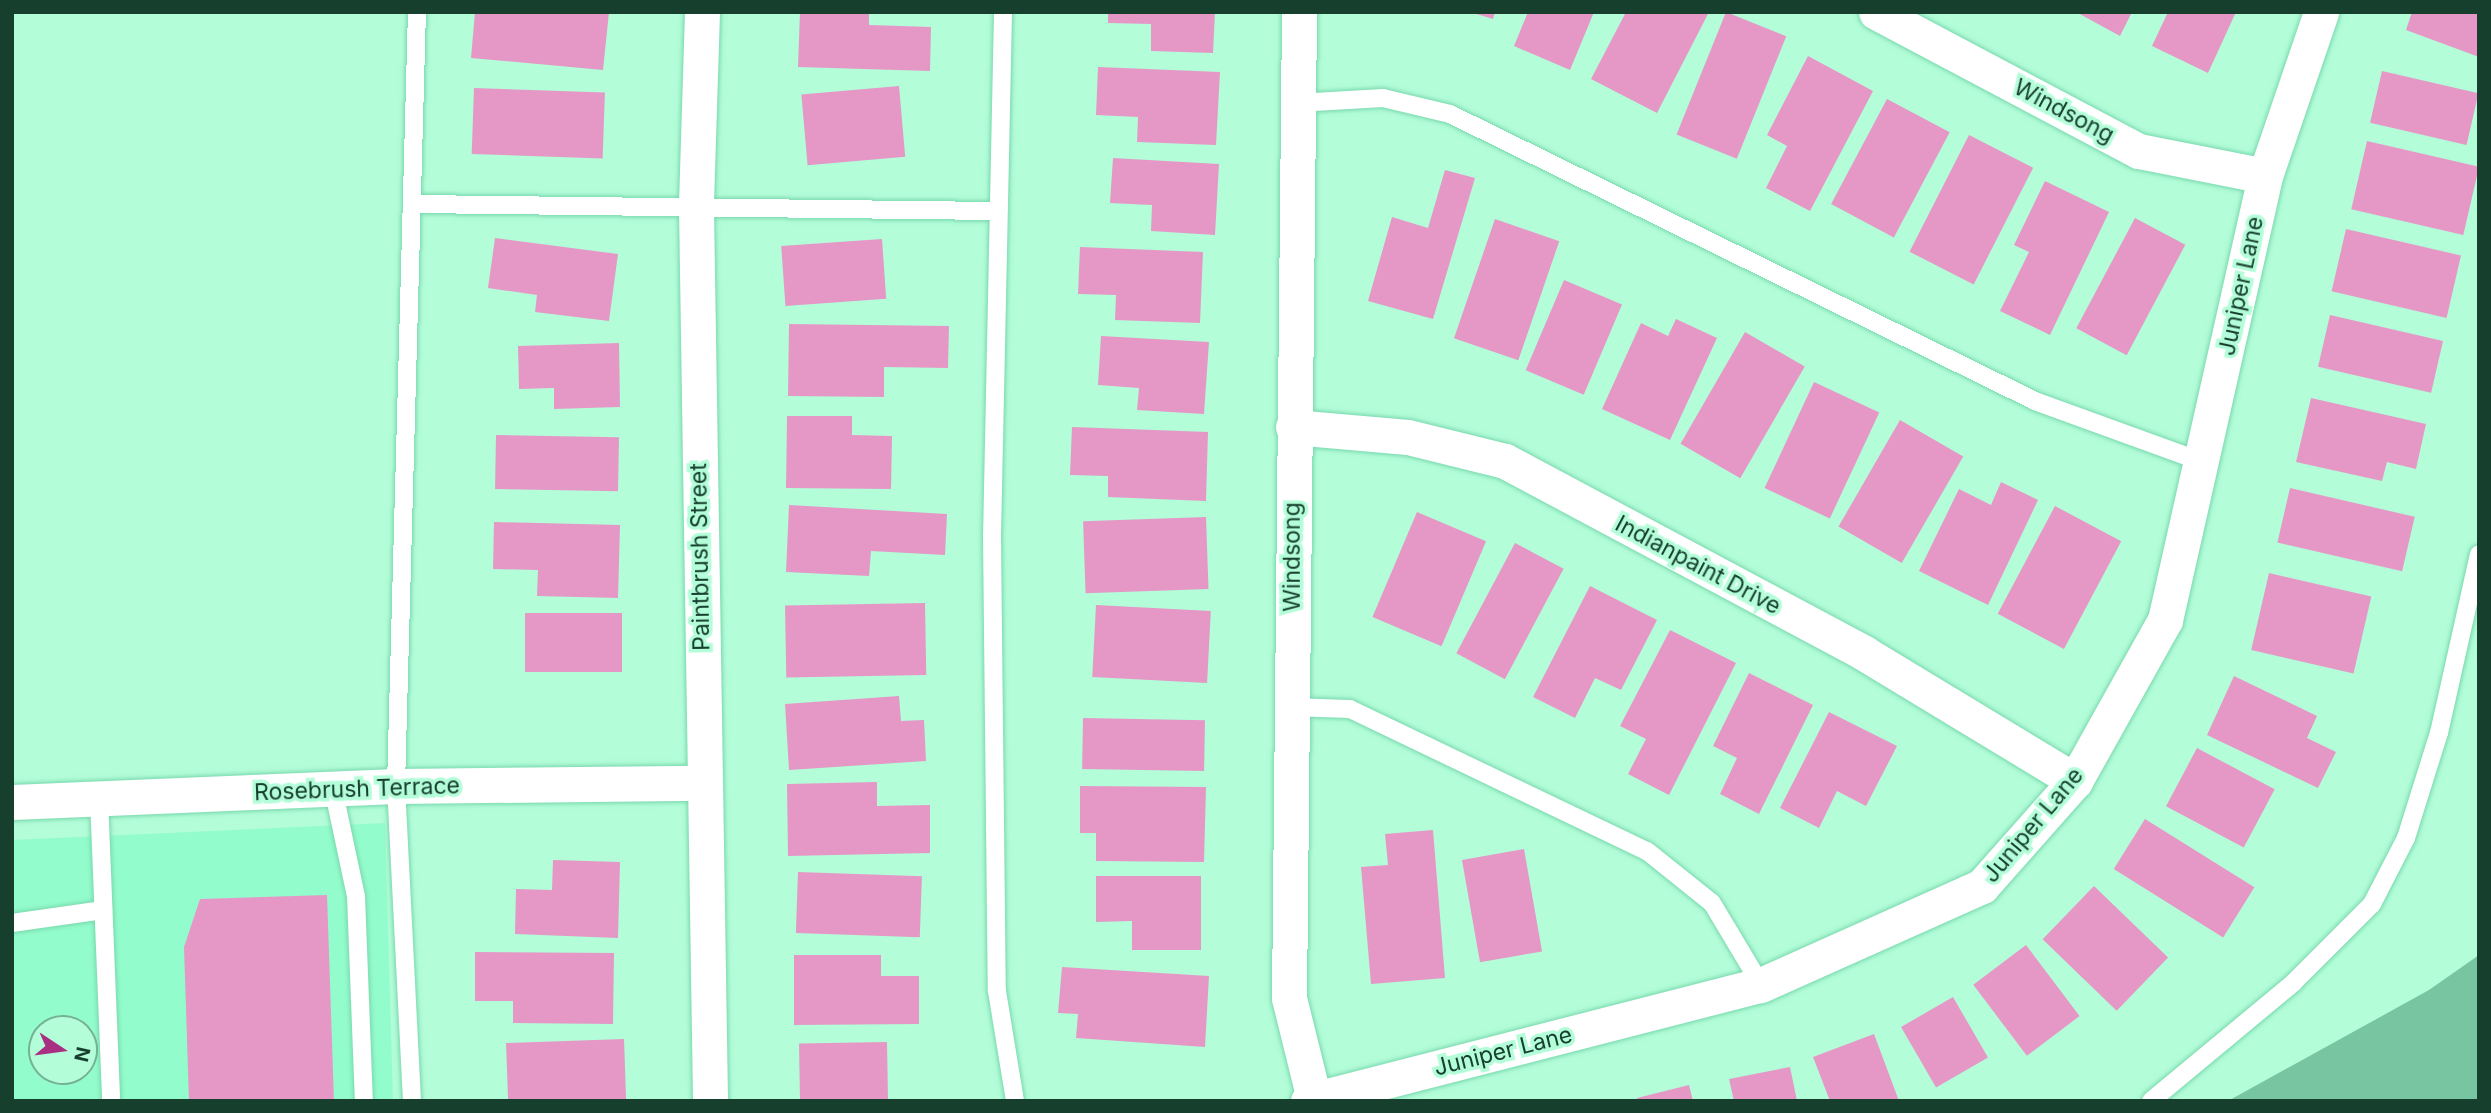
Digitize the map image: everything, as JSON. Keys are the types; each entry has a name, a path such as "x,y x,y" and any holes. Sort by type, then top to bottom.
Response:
{"street":[{"name":"Paintbrush Street","path":"702,12 696,208 710,1101"},
{"name":"Windsong","path":"1299,12 1289,998 1311,1100"},
{"name":"Windsong","path":"1876,12 2139,151 2265,176"},
{"name":"Juniper Lane","path":"1311,1100 1761,985 1982,886 2075,781 2165,620 2203,462 2265,176 2321,12"},
{"name":"Indianpaint Drive","path":"1293,427 1408,437 1505,461 1864,653 2075,781"},
{"name":"Rosebrush Terrace","path":"12,802 396,786 703,783"}],"lane":[{"path":"412,1101 396,786 414,204 417,12"},
{"path":"1003,12 992,536 997,991 1015,1101"},
{"path":"1297,103 1383,98 1450,114 2035,401 2203,462"},
{"path":"414,204 998,211"},
{"path":"2151,1101 2293,983 2372,904 2406,838 2439,733 2479,554"},
{"path":"1290,707 1350,709 1647,851 1712,902 1761,985"},
{"path":"334,788 356,896 364,1101"},
{"path":"99,798 111,1101"},
{"path":"12,923 103,910"}],"shaded area":[{"path":"385,823 393,1101 12,1101 12,840"},
{"path":"2479,955 2479,1101 2228,1101 2429,990"}],"building":[{"path":"475,12 609,12 603,70 471,58"},
{"path":"800,12 869,12 869,25 931,27 930,71 798,67"},
{"path":"1108,12 1215,12 1213,53 1151,51 1151,24 1108,23"},
{"path":"1470,12 1495,12 1493,19"},
{"path":"1528,12 1594,12 1570,70 1514,46"},
{"path":"1626,12 1709,12 1657,113 1591,79"},
{"path":"1726,12 1786,36 1737,159 1677,134"},
{"path":"2076,12 2132,12 2120,36"},
{"path":"2168,12 2236,12 2208,73 2152,46"},
{"path":"2412,12 2479,12 2479,57 2406,30"},
{"path":"1808,56 1873,91 1810,211 1766,188 1787,146 1767,135"},
{"path":"1098,67 1220,72 1216,145 1137,142 1138,117 1096,115"},
{"path":"2382,71 2478,93 2467,145 2370,123"},
{"path":"899,86 905,157 808,165 801,95"},
{"path":"474,88 605,93 603,159 472,154"},
{"path":"1887,99 1950,132 1894,237 1831,204"},
{"path":"1969,135 2033,168 1974,284 1910,252"},
{"path":"2367,141 2479,167 2463,235 2351,209"},
{"path":"1113,158 1219,164 1215,235 1151,231 1152,205 1110,203"},
{"path":"1445,170 1475,178 1433,319 1368,301 1392,217 1428,228"},
{"path":"2045,181 2109,212 2050,335 2000,311 2029,252 2014,245"},
{"path":"2135,218 2185,245 2127,355 2076,328"},
{"path":"1495,219 1559,241 1518,360 1454,338"},
{"path":"2346,229 2461,256 2447,318 2332,291"},
{"path":"495,238 618,254 609,321 535,312 537,295 488,288"},
{"path":"882,239 886,299 785,306 781,246"},
{"path":"1080,247 1203,252 1200,323 1115,320 1116,295 1078,294"},
{"path":"1564,280 1622,305 1584,395 1526,370"},
{"path":"2330,315 2443,341 2431,393 2318,367"},
{"path":"1676,319 1717,338 1670,440 1602,409 1641,323 1668,336"},
{"path":"789,324 949,326 948,368 884,367 884,397 788,396"},
{"path":"1745,332 1805,366 1740,478 1680,444"},
{"path":"1101,336 1209,342 1204,414 1137,410 1139,388 1098,385"},
{"path":"619,343 620,407 554,409 554,388 519,389 518,346"},
{"path":"1814,382 1879,412 1830,518 1765,488"},
{"path":"2311,398 2426,424 2416,469 2387,462 2382,481 2296,462"},
{"path":"787,416 852,416 852,435 892,436 891,489 786,488"},
{"path":"1900,420 1963,456 1902,563 1838,527"},
{"path":"1072,427 1208,432 1206,501 1108,497 1108,476 1070,475"},
{"path":"496,435 619,437 618,491 495,489"},
{"path":"2001,482 2038,500 1988,605 1919,571 1959,489 1991,505"},
{"path":"2290,488 2415,517 2402,571 2277,543"},
{"path":"789,505 947,514 945,555 871,551 869,576 786,572"},
{"path":"2055,506 2121,541 2064,649 1998,614"},
{"path":"1417,512 1486,541 1441,646 1372,617"},
{"path":"1206,517 1209,589 1086,593 1083,521"},
{"path":"494,522 620,525 618,598 537,596 538,570 493,569"},
{"path":"1515,543 1564,569 1505,679 1456,653"},
{"path":"2269,573 2371,597 2354,674 2251,650"},
{"path":"1590,586 1657,620 1621,690 1595,678 1575,718 1533,697"},
{"path":"925,603 926,675 786,677 785,605"},
{"path":"1096,605 1211,611 1207,683 1092,677"},
{"path":"525,613 622,613 622,672 525,672"},
{"path":"1670,630 1736,663 1669,795 1628,774 1646,739 1620,726"},
{"path":"1749,673 1813,705 1759,814 1720,794 1737,758 1713,746"},
{"path":"2234,676 2317,716 2307,738 2336,752 2318,788 2207,735"},
{"path":"899,696 901,721 924,720 926,761 789,770 785,704"},
{"path":"1829,712 1897,746 1866,806 1837,791 1819,828 1780,808"},
{"path":"1083,718 1205,720 1204,771 1082,769"},
{"path":"2197,748 2275,789 2244,848 2166,806"},
{"path":"877,782 877,806 930,805 930,853 788,856 787,784"},
{"path":"1080,786 1206,787 1204,862 1096,861 1096,833 1080,833"},
{"path":"2145,819 2254,887 2223,937 2114,869"},
{"path":"1433,830 1445,978 1371,984 1361,867 1388,865 1385,834"},
{"path":"1524,849 1542,951 1480,962 1462,860"},
{"path":"553,860 620,862 618,938 515,934 516,889 552,890"},
{"path":"798,872 922,876 920,937 796,933"},
{"path":"1096,876 1201,876 1201,950 1132,950 1132,921 1096,922"},
{"path":"2094,886 2168,958 2117,1011 2043,939"},
{"path":"327,895 334,1101 189,1101 184,947 200,899"},
{"path":"2026,945 2080,1016 2027,1056 1973,985"},
{"path":"475,952 614,953 613,1024 513,1023 513,1001 475,1001"},
{"path":"794,955 881,955 881,976 919,976 919,1024 794,1025"},
{"path":"1062,967 1209,976 1205,1047 1076,1038 1078,1014 1058,1013"},
{"path":"1953,997 1988,1058 1936,1088 1901,1027"},
{"path":"1874,1034 1899,1101 1830,1101 1813,1057"},
{"path":"624,1039 626,1101 508,1101 506,1043"},
{"path":"887,1042 888,1101 800,1101 799,1044"},
{"path":"1790,1067 1797,1101 1734,1101 1729,1079"},
{"path":"1689,1085 1693,1101 1638,1101 1637,1098"}]}
